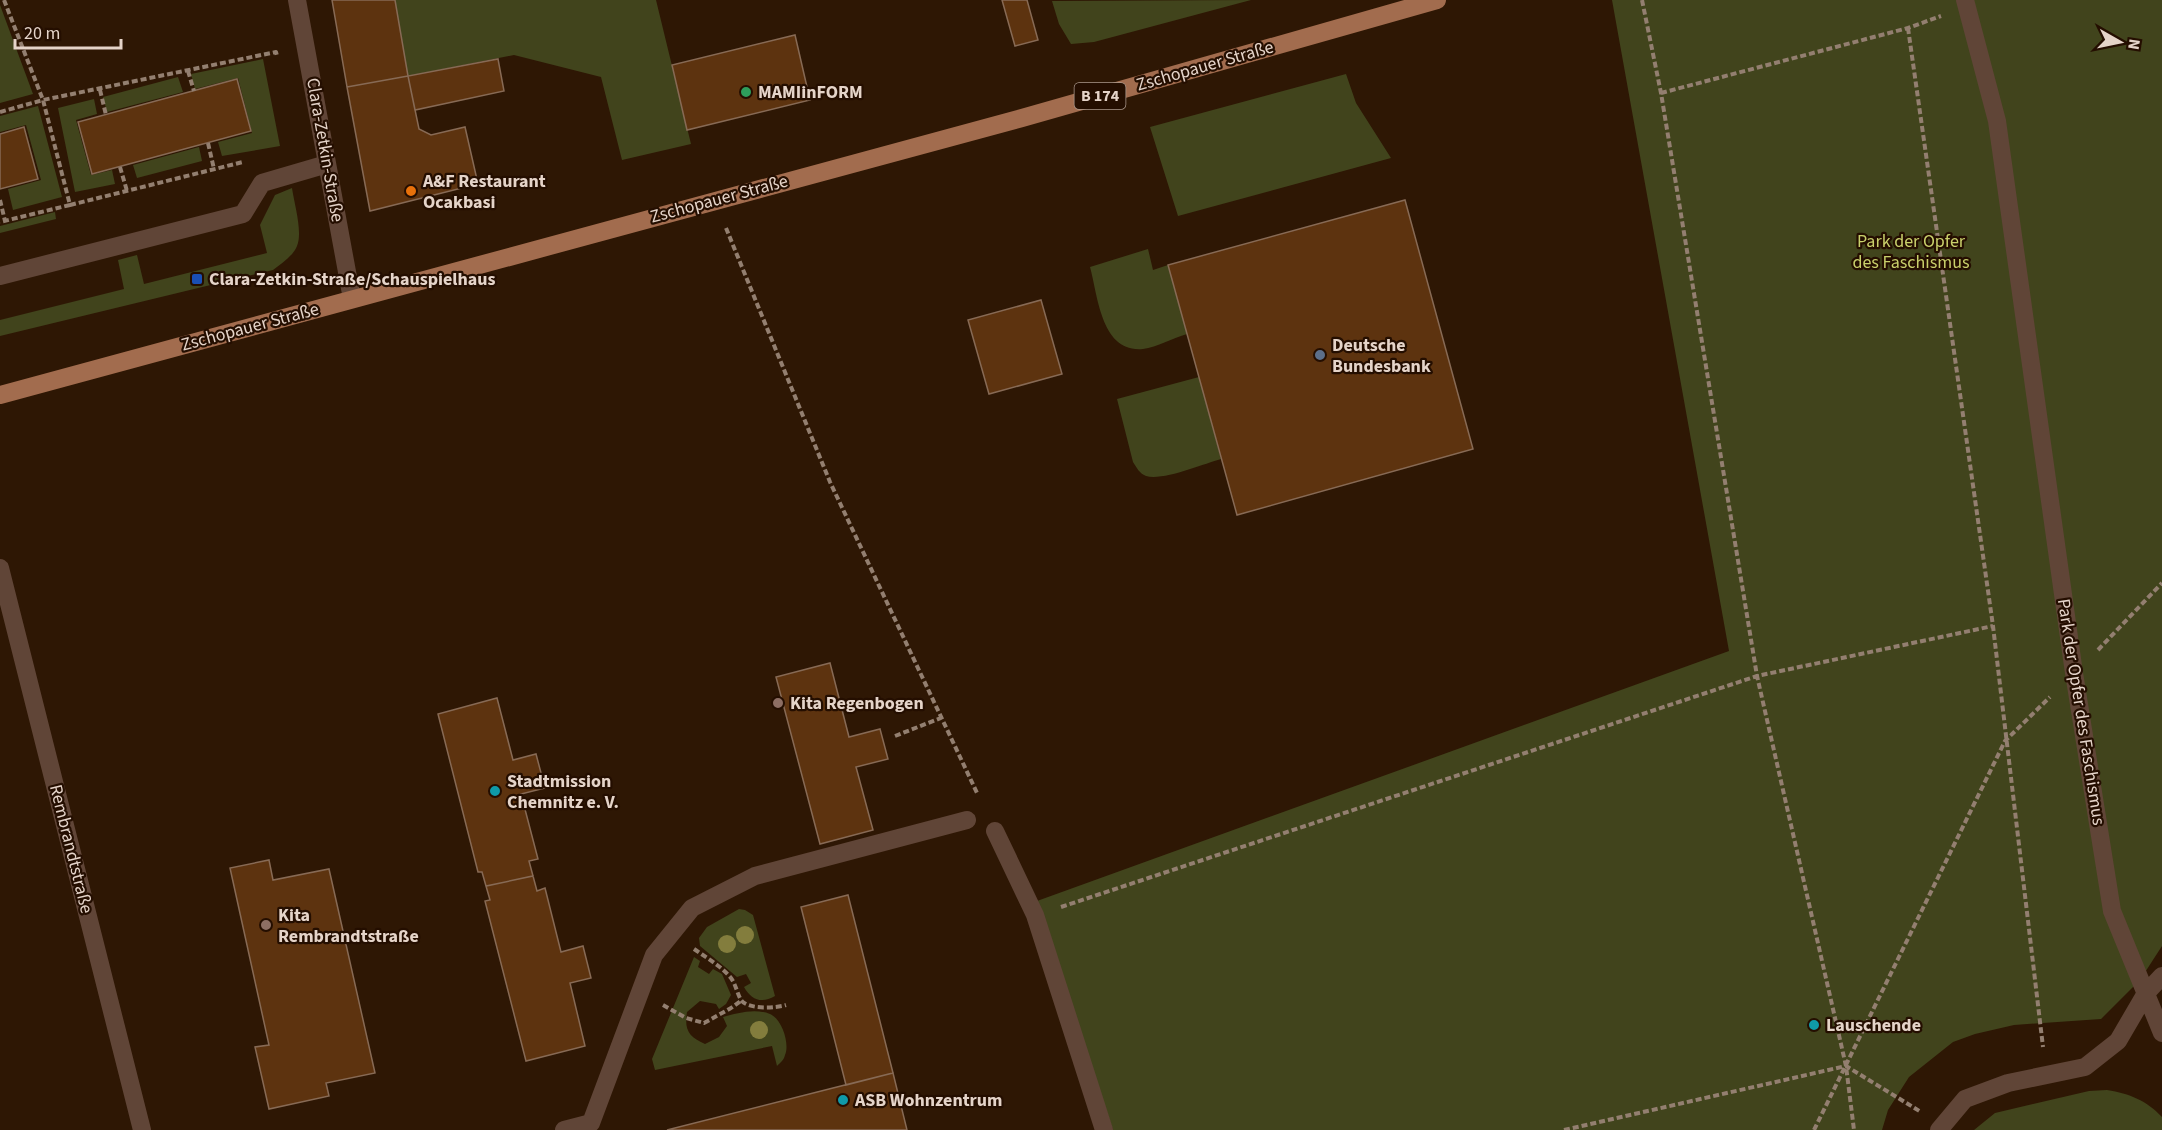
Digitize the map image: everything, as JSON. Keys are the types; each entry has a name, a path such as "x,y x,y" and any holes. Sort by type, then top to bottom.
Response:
{"main road":[{"name":"Zschopauer Straße","path":"0,395 1022,118 1437,0"}],"street":[{"name":"Clara-Zetkin-Straße","path":"297,0 352,299"},
{"name":"Park der Opfer des Faschismus","path":"1966,3 1997,122 2074,673 2112,911 2162,1033"},
{"path":"0,276 243,214 262,183 327,164"},
{"name":"Rembrandtstraße","path":"0,568 142,1130"},
{"path":"564,1130 591,1123 654,955 692,908 754,876 968,820"},
{"path":"994,831 1035,915 1104,1130"},
{"path":"1940,1128 1965,1099 2008,1083 2085,1067 2118,1041 2146,993 2162,976"}],"path":[{"path":"4,0 43,100 70,205"},
{"path":"1642,0 1661,93 1757,676 1846,1066 1854,1130"},
{"path":"1661,93 1908,28 1966,3"},
{"path":"1908,28 1993,626 2046,1075"},
{"path":"0,112 43,100 276,52 278,63"},
{"path":"188,70 194,91"},
{"path":"100,90 106,115"},
{"path":"208,143 214,169"},
{"path":"0,200 3,221 249,161"},
{"path":"120,167 127,191"},
{"path":"726,228 830,482 994,831"},
{"path":"1814,1130 2005,741 2162,583"},
{"path":"1035,915 1757,676 1993,626"},
{"path":"896,736 941,718"},
{"path":"672,932 731,978 741,1000 746,1004 774,1008 786,1005"},
{"path":"686,1017 704,1023 741,1000"},
{"path":"1564,1130 1846,1066 1940,1128"}],"green space":[{"path":"395,0 656,0 691,144 622,160 601,77 514,55 408,76"},
{"path":"1251,0 1094,42 1071,44 1059,24 1052,1"},
{"name":"Park der Opfer des Faschismus","path":"1612,0 2162,0 2162,946 2140,980 2101,1019 2014,1025 1975,1034 1953,1042 1909,1077 1888,1110 1882,1130 1113,1130 1037,901 1729,651"},
{"path":"0,5 33,94 0,103"},
{"path":"263,59 280,146 222,156 218,142 252,133 238,78 195,89 191,74"},
{"path":"1346,74 1356,103 1391,158 1178,216 1150,127"},
{"path":"178,77 183,92 107,112 103,97"},
{"path":"94,99 97,114 76,120 91,175 112,170 115,184 75,192 58,108"},
{"path":"38,106 62,197 13,210 8,189 41,180 26,125 0,132 0,116"},
{"path":"199,147 202,161 137,178 133,165"},
{"path":"292,188 299,225 299,240 293,253 273,270 0,336 0,320 124,289 118,260 137,255 144,284 267,253 260,225 275,195"},
{"path":"55,212 56,219 0,233 0,226"},
{"path":"1148,249 1153,270 1168,265 1187,334 1148,348 1129,348 1118,342 1104,320 1090,267"},
{"path":"1199,377 1221,459 1172,474 1153,477 1144,475 1133,462 1117,399"},
{"path":"739,909 753,915 775,996 766,1000 753,998 750,995 744,987 751,983 746,974 737,977 700,946 699,938 707,927"},
{"path":"694,957 700,961 698,967 709,974 713,969 722,974 731,995 726,1004 719,1009 716,1004 700,1001 687,1012 686,1024 691,1036 705,1044 719,1037 727,1026 723,1017 752,1011 770,1014 781,1026 786,1045 784,1057 777,1066 772,1046 655,1070 652,1059"},
{"path":"2107,1090 2130,1096 2150,1106 2162,1117 2162,1130 1974,1130 1995,1113 2089,1091"}],"building":[{"path":"332,0 395,0 408,76 347,87"},
{"path":"1002,0 1027,0 1038,40 1015,46"},
{"path":"795,35 810,100 687,130 672,65"},
{"path":"498,59 504,91 415,110 408,76"},
{"path":"408,76 419,129 431,135 465,127 478,184 370,211 347,87"},
{"path":"237,79 251,131 92,174 78,122"},
{"path":"24,127 38,179 0,189 0,134"},
{"name":"Deutsche Bundesbank","path":"1405,200 1473,449 1237,515 1168,265"},
{"path":"1041,300 1062,374 989,394 968,320"},
{"path":"830,663 849,737 880,729 888,759 856,767 873,830 820,844 776,677"},
{"name":"Stadtmission Chemnitz e. V.","path":"497,698 513,760 536,754 545,788 521,794 538,859 529,861 533,876 486,886 482,872 478,872 438,714"},
{"path":"269,860 273,880 329,869 375,1073 326,1083 329,1096 269,1109 255,1047 269,1045 230,868"},
{"path":"533,876 537,891 545,888 561,952 583,946 591,978 570,983 585,1046 526,1061 485,901 490,900 486,886"},
{"path":"848,895 893,1073 846,1085 801,907"},
{"name":"ASB Wohnzentrum","path":"893,1073 907,1130 667,1130 833,1088"}],"place":[{"name":"MAMIinFORM","path":"746,92"},
{"name":"A&F Restaurant Ocakbasi","path":"411,191"},
{"name":"Clara-Zetkin-Straße/Schauspielhaus","path":"197,279"},
{"name":"Deutsche Bundesbank","path":"1320,355"},
{"name":"Kita Regenbogen","path":"778,703"},
{"name":"Stadtmission Chemnitz e. V.","path":"495,791"},
{"name":"Kita Rembrandtstraße","path":"266,925"},
{"name":"Lauschende","path":"1814,1025"},
{"name":"ASB Wohnzentrum","path":"843,1100"}]}
